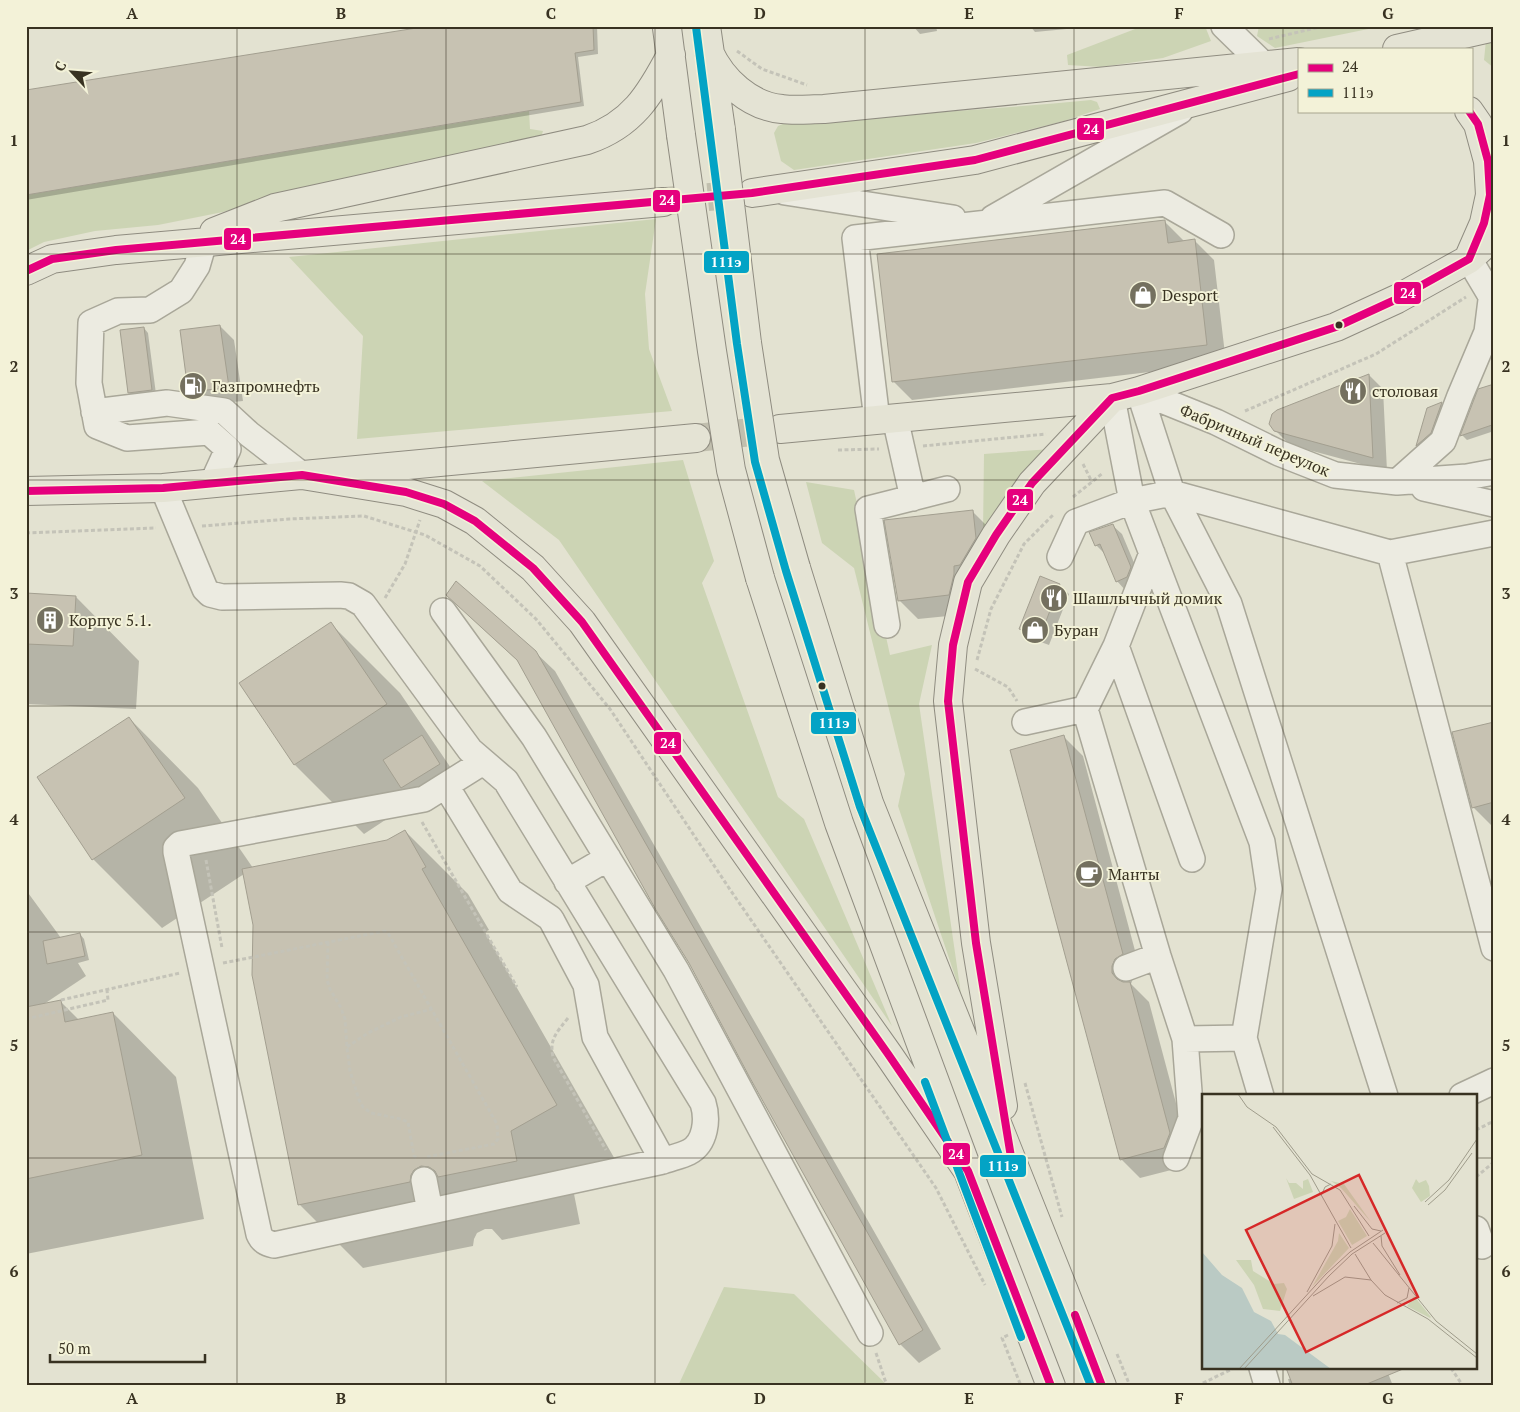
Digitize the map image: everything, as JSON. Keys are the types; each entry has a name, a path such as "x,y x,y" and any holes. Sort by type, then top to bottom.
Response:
{"main road":[{"path":"1402,48 1494,26"},
{"path":"667,28 712,351 731,470 760,578 839,823 968,1171 1051,1386"},
{"path":"708,39 723,76 734,87 746,96 764,105 781,109 824,110 1298,62"},
{"path":"708,39 764,460 869,803 1102,1386"},
{"path":"195,243 275,208 587,140 603,134 632,114 655,85 671,55"},
{"path":"761,191 975,160 1298,74"},
{"path":"1469,259 1484,223 1490,195 1488,161 1478,124 1471,112"},
{"path":"26,272 52,259 116,250 663,202"},
{"path":"780,429 1112,398 1139,391 1336,328 1397,299 1469,259 1494,236"},
{"path":"1011,1156 976,942 952,740 948,701 953,645 968,582 996,534 1032,483 1112,398"},
{"path":"26,490 164,488 696,438"},
{"path":"302,475 406,492 444,504 475,521 534,568 582,622 888,1054 968,1171"}],"street":[{"path":"1224,26 1265,66"},
{"path":"761,191 985,223 1196,102"},
{"path":"913,498 886,419 855,238 1165,203 1221,235"},
{"path":"195,243 197,266 181,291 150,310 118,311 91,323 89,383 97,426 127,438 209,432 228,449 212,484"},
{"path":"1397,482 1443,441 1487,332 1490,296 1469,259"},
{"path":"1139,391 1172,492 1229,604 1384,1094"},
{"name":"Фабричный переулок","path":"1139,391 1216,422 1279,453 1335,475 1397,482 1467,477 1494,472"},
{"path":"1112,398 1132,501 1262,842 1269,889 1244,1038 1260,1094"},
{"path":"94,412 167,403 224,411 302,475"},
{"path":"1397,482 1494,504"},
{"path":"164,488 205,589 210,594 222,597 349,596 363,604 470,750 506,781 703,1103 706,1113 706,1125 698,1145 689,1152 663,1160 274,1245 262,1240 258,1234 176,848 180,844 428,798 483,762"},
{"path":"887,626 868,509 947,489"},
{"path":"1060,557 1068,515 1172,492 1390,552 1494,533"},
{"path":"1390,552 1494,948"},
{"path":"1152,553 1116,646 1085,709 1158,956 1185,1039 1191,1118 1176,1158"},
{"path":"443,611 534,737 676,970 870,1333"},
{"path":"1116,646 1192,859"},
{"path":"1021,712 1085,709"},
{"path":"446,786 510,891 550,918 585,983 595,1038 663,1160"},
{"path":"567,882 608,858"},
{"path":"1126,968 1158,956"},
{"path":"1185,1039 1244,1038"},
{"path":"1466,1094 1494,1081"},
{"path":"424,1180 430,1211"},
{"path":"1262,1370 1266,1385"}],"path":[{"path":"1216,422 1376,354 1490,296"},
{"path":"974,679 991,609 1024,544 1068,515 1124,457"},
{"path":"373,618 405,564 417,532"},
{"path":"975,669 1008,686 1021,712"},
{"path":"411,802 517,987"},
{"path":"205,853 225,963"},
{"path":"61,1000 201,968 328,942 387,932 496,1121 498,1139 494,1144 416,1158 408,1122 371,1113 363,1107 350,1071 346,1048 345,1020 327,980 328,942"},
{"path":"26,1019 108,1000 107,990"},
{"path":"588,993 553,1038 551,1047 553,1057 560,1070 618,1170"},
{"path":"346,1048 368,1032 401,1017 432,1009"},
{"path":"1024,1077 1065,1226"},
{"path":"1478,1129 1494,1121"},
{"path":"1478,1175 1494,1162"},
{"path":"870,1333 887,1386"},
{"path":"1002,1338 1021,1386"},
{"path":"1197,1386 1230,1370"},
{"path":"1453,1370 1463,1386"}],"green space":[{"path":"1143,26 1205,26 1211,41 1163,58 1101,67 1068,65 1067,55"},
{"path":"1259,26 1383,26 1275,48 1257,36"},
{"path":"1494,39 1494,68 1484,60 1486,40"},
{"path":"1091,100 1097,102 1100,109 1064,121 976,143 794,170 781,161 774,133 778,126 785,123"},
{"path":"529,111 530,129 543,131 540,140 506,149 409,163 377,175 324,184 223,212 158,225 95,231 44,242 26,251 26,195"},
{"path":"656,219 645,294 649,349 672,411 357,439 363,336 289,257"},
{"path":"1051,449 983,533 984,454"},
{"path":"683,460 714,561 702,583 778,797 804,819 892,1026 559,540 482,481"},
{"path":"806,482 854,490 890,655 932,645 919,704 961,994 898,806 905,774 854,568 822,543"},
{"path":"724,1287 794,1294 888,1386 678,1386"}],"building":[{"path":"429,26 593,26 594,50 575,53 581,102 26,195 26,90"},
{"path":"1165,220 1168,243 1195,239 1207,345 892,382 877,254"},
{"path":"220,325 229,387 188,391 180,330"},
{"path":"144,327 152,390 128,393 120,330"},
{"path":"1369,374 1373,458 1274,431 1269,424 1272,414 1277,410"},
{"path":"1494,384 1494,419 1492,425 1460,436 1478,389"},
{"path":"1442,402 1431,433 1416,446 1427,408"},
{"path":"973,510 976,538 960,565 954,566 949,595 898,601 884,520"},
{"path":"1113,524 1131,567 1127,577 1116,582 1100,544 1095,546 1089,532"},
{"path":"1040,576 1060,584 1040,637 1019,629"},
{"path":"456,581 536,651 923,1330 899,1345 750,1078 689,963 656,910 517,660 446,595"},
{"name":"Корпус 5.1.","path":"26,593 76,596 73,646 26,644"},
{"path":"331,622 387,704 294,765 239,683"},
{"path":"129,717 185,798 92,860 37,777"},
{"path":"1494,722 1494,802 1472,808 1452,732"},
{"path":"422,735 440,764 401,788 383,760"},
{"path":"1064,735 1123,954 1115,959 1112,973 1123,982 1130,982 1170,1133 1164,1148 1120,1160 1010,750"},
{"path":"405,830 426,867 422,869 557,1105 511,1131 517,1161 438,1177 435,1171 429,1167 421,1166 414,1170 410,1182 298,1205 252,975 253,925 242,869 387,840"},
{"path":"80,933 85,956 47,964 43,941"},
{"path":"61,1000 65,1022 113,1012 142,1155 26,1179 26,1007"},
{"path":"1287,1370 1401,1370 1362,1386 1293,1386"}],"tunnel":[{"path":"666,201 752,193"},
{"path":"696,438 780,429"}],"transit line":[{"name":"111э","path":"696,27 737,344 755,462 786,571 860,807 1091,1386"},
{"name":"24","path":"26,271 52,259 116,250 752,193 975,160 1298,74"},
{"name":"24","path":"1011,1157 976,943 948,701 953,645 968,582 996,535 1032,483 1112,398 1336,327 1397,299 1469,259 1484,223 1490,195 1488,161 1478,124 1470,112"},
{"name":"24","path":"26,491 163,488 302,475 406,492 444,504 475,521 533,568 582,622 888,1054 968,1171 1051,1386"},
{"name":"111э","path":"925,1082 1021,1337"},
{"name":"24","path":"1075,1315 1102,1386"}],"place":[{"name":"Desport","path":"1143,295"},
{"name":"Газпромнефть","path":"193,386"},
{"name":"столовая","path":"1353,391"},
{"name":"Шашлычный домик","path":"1054,598"},
{"name":"Корпус 5.1.","path":"50,620"},
{"name":"Буран","path":"1035,630"},
{"name":"Манты","path":"1089,874"}]}
